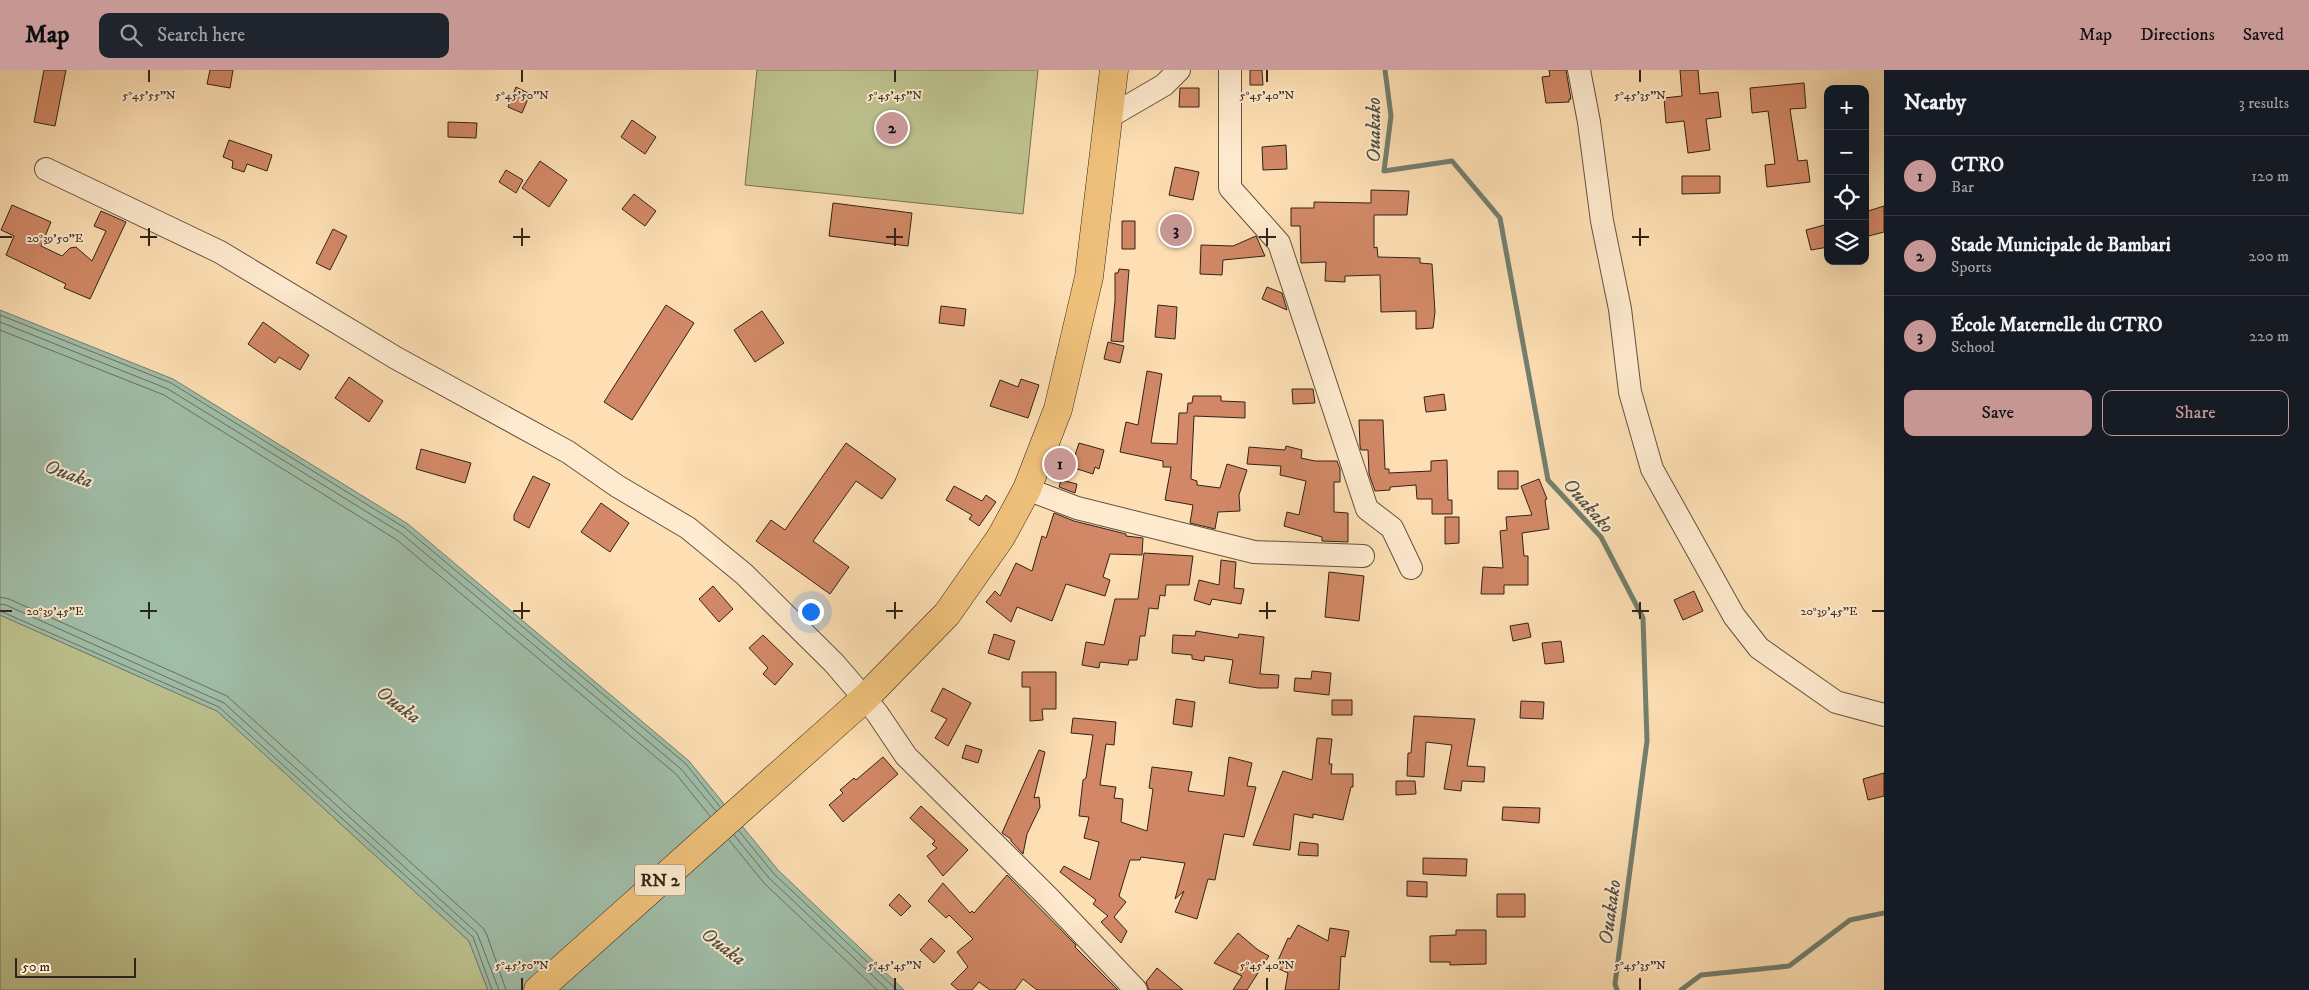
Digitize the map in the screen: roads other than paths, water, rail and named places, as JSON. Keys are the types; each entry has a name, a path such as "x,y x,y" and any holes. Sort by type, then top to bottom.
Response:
{"main road":[{"name":"RN 2","path":"538,990 864,699 947,614 1001,537 1027,489 1058,409 1089,277 1114,70"}],"street":[{"path":"1109,117 1164,85 1178,70"},
{"path":"1230,70 1230,188 1279,243 1366,509 1392,528 1411,568"},
{"path":"1579,70 1589,122 1602,221 1620,309 1630,392 1652,469 1734,616 1759,648 1836,702 1884,715"},
{"path":"46,169 220,252 396,358 568,452 617,486 688,528 744,574 834,663 877,713 906,756 1049,898 1136,990"},
{"path":"1027,489 1077,508 1254,552 1363,556"}],"water":[{"name":"Ouaka","path":"0,310 173,379 408,524 689,761 778,870 904,990 488,990 469,941 217,711 0,615"}],"waterway":[{"name":"Ouakako","path":"1385,70 1391,116 1384,171 1452,161 1500,218 1548,480 1601,537 1643,618 1647,741 1615,984 1617,990"},
{"name":"Ouakako","path":"1681,990 1701,975 1789,966 1850,920 1884,913"}],"place":[{"name":"Stade Municipale de Bambari","path":"892,128"},
{"name":"École Maternelle du CTRO","path":"1176,230"},
{"name":"CTRO","path":"1060,464"}]}
